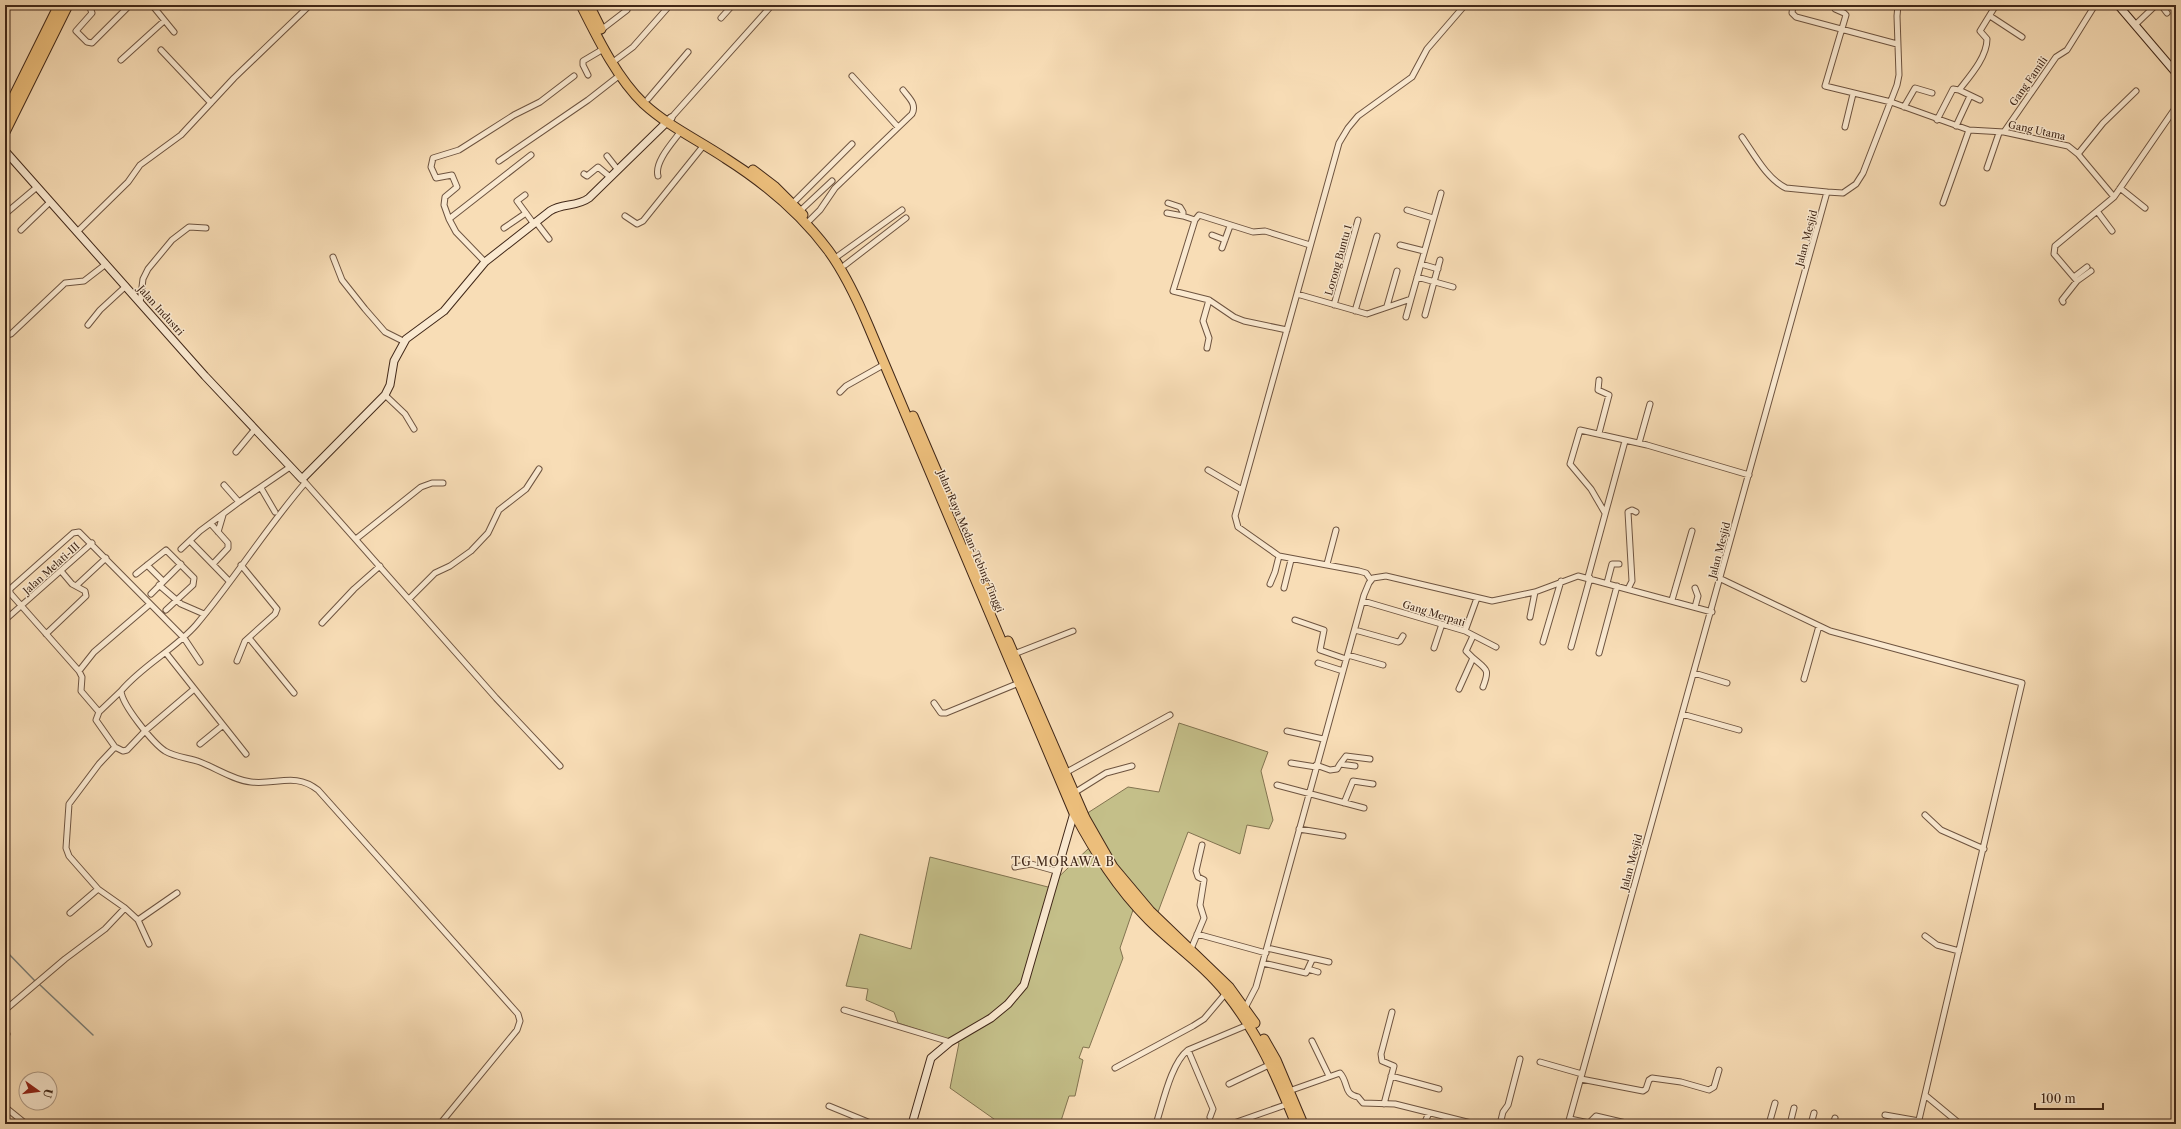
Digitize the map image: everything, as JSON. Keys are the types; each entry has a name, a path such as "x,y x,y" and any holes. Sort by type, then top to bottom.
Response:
{"highway":[{"path":"5,114 59,5"},
{"path":"5,132 68,5"},
{"name":"Jalan Raya Medan-Tebing Tinggi","path":"581,5 605,48 635,86 669,120 681,131 756,180 797,216 828,250 855,294 1074,813 1102,862 1120,889 1149,920 1200,966 1252,1023 1276,1060 1303,1124"},
{"name":"Jalan Raya Medan-Tebing Tinggi","path":"589,5 620,75 645,104 669,120 722,149 757,173 800,211 845,265 882,342 1014,654 1092,833 1122,879 1150,911 1192,949 1229,987 1245,1008 1271,1064 1296,1124"}],"street":[{"path":"89,5 92,12 76,31 87,42 92,43 130,5"},
{"path":"152,5 174,32"},
{"path":"78,232 128,182 140,164 181,135 211,103 310,5"},
{"path":"615,61 633,47 670,5"},
{"path":"193,690 146,730 127,750 123,751 115,748 96,720 99,712 121,691 184,638 204,614 303,481 385,395 390,385 394,361 404,342 412,332 444,311 485,262 535,223 554,209 577,205 585,201 669,120 772,5"},
{"path":"1371,580 1363,572 1327,564 1291,560 1279,556 1254,539 1235,522 1235,516 1336,153 1348,128 1358,116 1412,76 1427,49 1465,5"},
{"path":"1793,5 1794,15 1898,44"},
{"path":"1835,5 1836,9 1846,14 1842,29"},
{"path":"1742,137 1758,160 1780,185 1786,188 1843,193 1859,179 1891,102 1899,75 1898,5"},
{"path":"1960,90 1976,66 1986,46 1987,39 1980,31 1996,5"},
{"name":"Gang Famili","path":"1987,168 2002,132 2056,57 2067,50 2095,5"},
{"path":"2118,5 2176,73"},
{"path":"2135,25 2156,5"},
{"path":"2161,5 2167,13"},
{"path":"722,18 729,6"},
{"path":"601,30 627,10"},
{"path":"1990,16 2022,37"},
{"path":"121,60 164,21"},
{"name":"Gang Utama","path":"1842,29 1825,86 1891,102 1937,120 1969,130 2002,132 2064,145 2078,154 2114,197"},
{"path":"588,75 582,65 583,61 605,48"},
{"path":"161,50 211,103"},
{"path":"648,99 688,52"},
{"path":"499,161 588,100 620,75"},
{"path":"485,262 456,232 449,219 444,205 445,197 457,187 452,175 436,178 432,167 433,158 460,150 514,115 540,102 574,76"},
{"path":"852,76 898,127"},
{"path":"1904,106 1915,88 1932,93"},
{"path":"1937,120 1953,89 1960,90 1980,100"},
{"path":"809,221 820,210 835,188 912,114 914,109 913,103 903,90"},
{"path":"2078,154 2103,122 2136,91"},
{"path":"1845,128 1854,94"},
{"path":"1956,126 1970,96"},
{"path":"2075,279 2054,254 2054,248 2114,197 2176,107"},
{"path":"1943,203 1969,130"},
{"path":"658,176 658,169 662,159 681,131"},
{"path":"793,204 852,144"},
{"path":"626,216 633,223 637,224 643,221 704,145"},
{"name":"Jalan Industri","path":"7,153 140,303 303,481"},
{"path":"449,219 531,155"},
{"path":"607,156 618,170"},
{"path":"584,174 587,176 598,167 610,177"},
{"path":"800,211 832,181"},
{"path":"5,214 37,186"},
{"path":"2120,188 2145,208"},
{"name":"Jalan Mesjid","path":"1569,1122 1682,714 1712,612 1827,192"},
{"path":"1406,317 1441,193"},
{"path":"525,195 517,200 526,213 549,239"},
{"path":"21,230 50,202"},
{"path":"1168,203 1180,207 1183,212 1183,216"},
{"path":"838,256 902,210"},
{"path":"1407,210 1434,218"},
{"path":"2097,211 2112,231"},
{"path":"504,228 526,213"},
{"path":"1166,213 1195,220"},
{"path":"1287,330 1240,319 1209,300 1173,291 1195,220 1201,215 1230,226 1253,232 1266,231 1310,245"},
{"path":"845,265 906,218"},
{"name":"Lorong Buntu 1","path":"1334,305 1358,220"},
{"path":"1222,248 1230,226"},
{"path":"140,303 143,279 165,248 189,227 206,228"},
{"path":"1212,236 1225,240"},
{"path":"1355,311 1377,236"},
{"path":"1400,245 1424,251"},
{"path":"333,257 342,280 365,309 385,332 404,342"},
{"path":"1425,315 1440,260"},
{"path":"5,336 11,334 65,283 84,281 106,264"},
{"path":"1421,264 1438,269"},
{"path":"2063,302 2062,300 2075,279 2089,269"},
{"path":"1387,306 1397,271"},
{"path":"1417,277 1453,287"},
{"path":"88,325 100,310 126,286"},
{"path":"1297,294 1367,314 1411,299"},
{"path":"1208,348 1209,338 1203,321 1209,300"},
{"path":"840,392 846,386 885,364"},
{"path":"1599,433 1609,395 1598,390 1600,380"},
{"path":"385,395 405,414 414,429"},
{"path":"1639,443 1650,404"},
{"path":"236,452 255,429"},
{"path":"1605,513 1591,489 1570,464 1580,430 1639,443 1749,475"},
{"path":"1571,647 1625,441"},
{"path":"181,549 191,542 200,531 290,467"},
{"path":"409,599 435,573 450,566 471,551 488,533 499,510 526,489 539,469"},
{"path":"1208,470 1242,490"},
{"path":"303,481 496,698 560,766"},
{"path":"356,539 421,487 432,483 443,483"},
{"path":"224,485 239,502"},
{"path":"260,488 275,512"},
{"path":"1628,588 1632,581 1628,512 1632,510 1636,512"},
{"path":"218,532 223,514"},
{"path":"211,524 227,541 228,546 213,564"},
{"path":"1327,564 1336,530"},
{"path":"1672,600 1692,531"},
{"path":"99,712 81,691 82,677 79,671 9,591 16,582 75,532 81,533 92,543 184,638 200,662"},
{"path":"191,542 229,581"},
{"name":"Jalan Melati-III","path":"5,620 92,543"},
{"path":"136,574 166,550 181,564 194,582 166,610"},
{"path":"1270,584 1279,556"},
{"path":"77,585 106,558"},
{"path":"1284,588 1291,560"},
{"path":"151,594 181,564"},
{"path":"1607,583 1612,564 1619,564"},
{"path":"147,565 176,601 188,608 204,614"},
{"path":"237,661 248,638 275,614 276,609 241,565"},
{"path":"322,623 354,589 380,566"},
{"path":"46,634 86,596 85,592 77,585 72,584 60,571"},
{"path":"1245,1008 1253,994 1263,963 1323,739 1363,602 1371,580 1377,576 1386,576 1492,601 1535,592 1561,581 1578,576 1628,588 1712,612"},
{"path":"1721,579 1830,631 2022,683 1984,849 1918,1122 1885,1114"},
{"path":"1543,642 1561,581"},
{"path":"1600,653 1617,586"},
{"path":"1695,588 1698,596 1695,607"},
{"path":"1530,617 1535,592"},
{"path":"1465,631 1477,598"},
{"name":"Gang Merpati","path":"1363,602 1465,631 1496,647"},
{"path":"79,671 94,652 150,604"},
{"path":"1295,620 1324,630 1320,650 1383,665"},
{"path":"1434,648 1442,624"},
{"path":"1804,679 1819,626"},
{"path":"1355,630 1398,642 1403,636"},
{"path":"1014,654 1073,631"},
{"path":"1473,636 1466,651 1487,670 1488,674 1483,687"},
{"path":"248,638 294,693"},
{"path":"166,653 193,690 246,754"},
{"path":"1459,689 1473,658"},
{"path":"1318,663 1343,671"},
{"path":"1694,673 1727,683"},
{"path":"934,703 941,713 946,713 1019,683"},
{"path":"121,691 123,701 129,711 161,748 169,753 200,762 241,780 261,782 299,780 312,785 518,1014 520,1021 517,1030 440,1124"},
{"path":"1682,714 1739,730"},
{"path":"1065,773 1170,715"},
{"path":"200,744 222,726"},
{"path":"1287,731 1323,739"},
{"path":"115,748 104,759 93,775 74,796 69,810 67,852 98,889 125,908 138,920 149,944"},
{"path":"1291,763 1333,770 1337,769 1346,756 1370,759"},
{"path":"1340,764 1356,766"},
{"path":"1074,793 1106,772 1132,766"},
{"path":"1344,803 1353,781 1373,784"},
{"path":"1277,785 1364,808"},
{"path":"912,1124 929,1061 950,1042 991,1018 1008,1004 1024,985 1074,813"},
{"path":"1925,815 1945,833 1984,849"},
{"path":"1299,829 1343,836"},
{"path":"1192,949 1204,917 1200,905 1204,880 1198,877 1196,871 1202,845"},
{"path":"1015,867 1031,864 1056,871"},
{"path":"70,914 98,889"},
{"path":"138,920 177,893"},
{"path":"5,1010 64,960 106,929 125,908"},
{"path":"1197,934 1312,960 1329,962"},
{"path":"1925,936 1937,945 1959,951"},
{"path":"1263,963 1306,973 1312,960"},
{"path":"1308,969 1318,972"},
{"path":"1115,1068 1193,1026 1204,1018 1226,993"},
{"path":"844,1010 950,1042"},
{"path":"1384,1104 1390,1076 1394,1066 1382,1061 1381,1058 1392,1012"},
{"path":"1156,1124 1177,1063 1188,1050 1252,1023"},
{"path":"5,1030 7,1034 5,1039"},
{"path":"1312,1041 1329,1076"},
{"path":"1188,1050 1213,1109 1210,1117"},
{"path":"1500,1124 1503,1112 1508,1105 1520,1059"},
{"path":"1540,1062 1581,1076 1643,1090 1646,1089 1649,1080 1652,1078 1681,1082 1709,1090 1714,1087 1719,1070"},
{"path":"1229,1084 1271,1064"},
{"path":"1289,1091 1340,1073 1352,1097 1358,1098 1363,1103 1395,1104 1475,1124"},
{"path":"1390,1076 1439,1089"},
{"path":"1925,1095 1960,1124"},
{"path":"1769,1124 1775,1103"},
{"path":"1231,1124 1288,1104"},
{"path":"829,1106 873,1124"},
{"path":"5,1107 26,1124"},
{"path":"1790,1124 1794,1108"},
{"path":"1424,1124 1429,1113"},
{"path":"1811,1124 1814,1113"},
{"path":"1569,1122 1588,1123 1596,1116 1630,1124"},
{"path":"1833,1124 1835,1118"}],"shaded area":[{"path":"1179,723 1268,752 1261,771 1273,820 1269,829 1247,825 1240,854 1188,832 1158,912 1137,893 1121,873 1086,814 1128,787 1159,792"},
{"path":"1089,848 1133,910 1120,948 1123,958 1089,1048 1083,1047 1079,1058 1083,1060 1075,1096 1069,1096 1060,1124 1001,1124 950,1088 959,1043 898,1023 894,1012 866,1000 868,989 846,986 860,934 911,949 930,857 1048,887"}],"waterway":[{"path":"5,950 36,982"},
{"path":"39,984 93,1035"}],"district":[{"name":"TG MORAWA B","path":"1063,862"}]}
